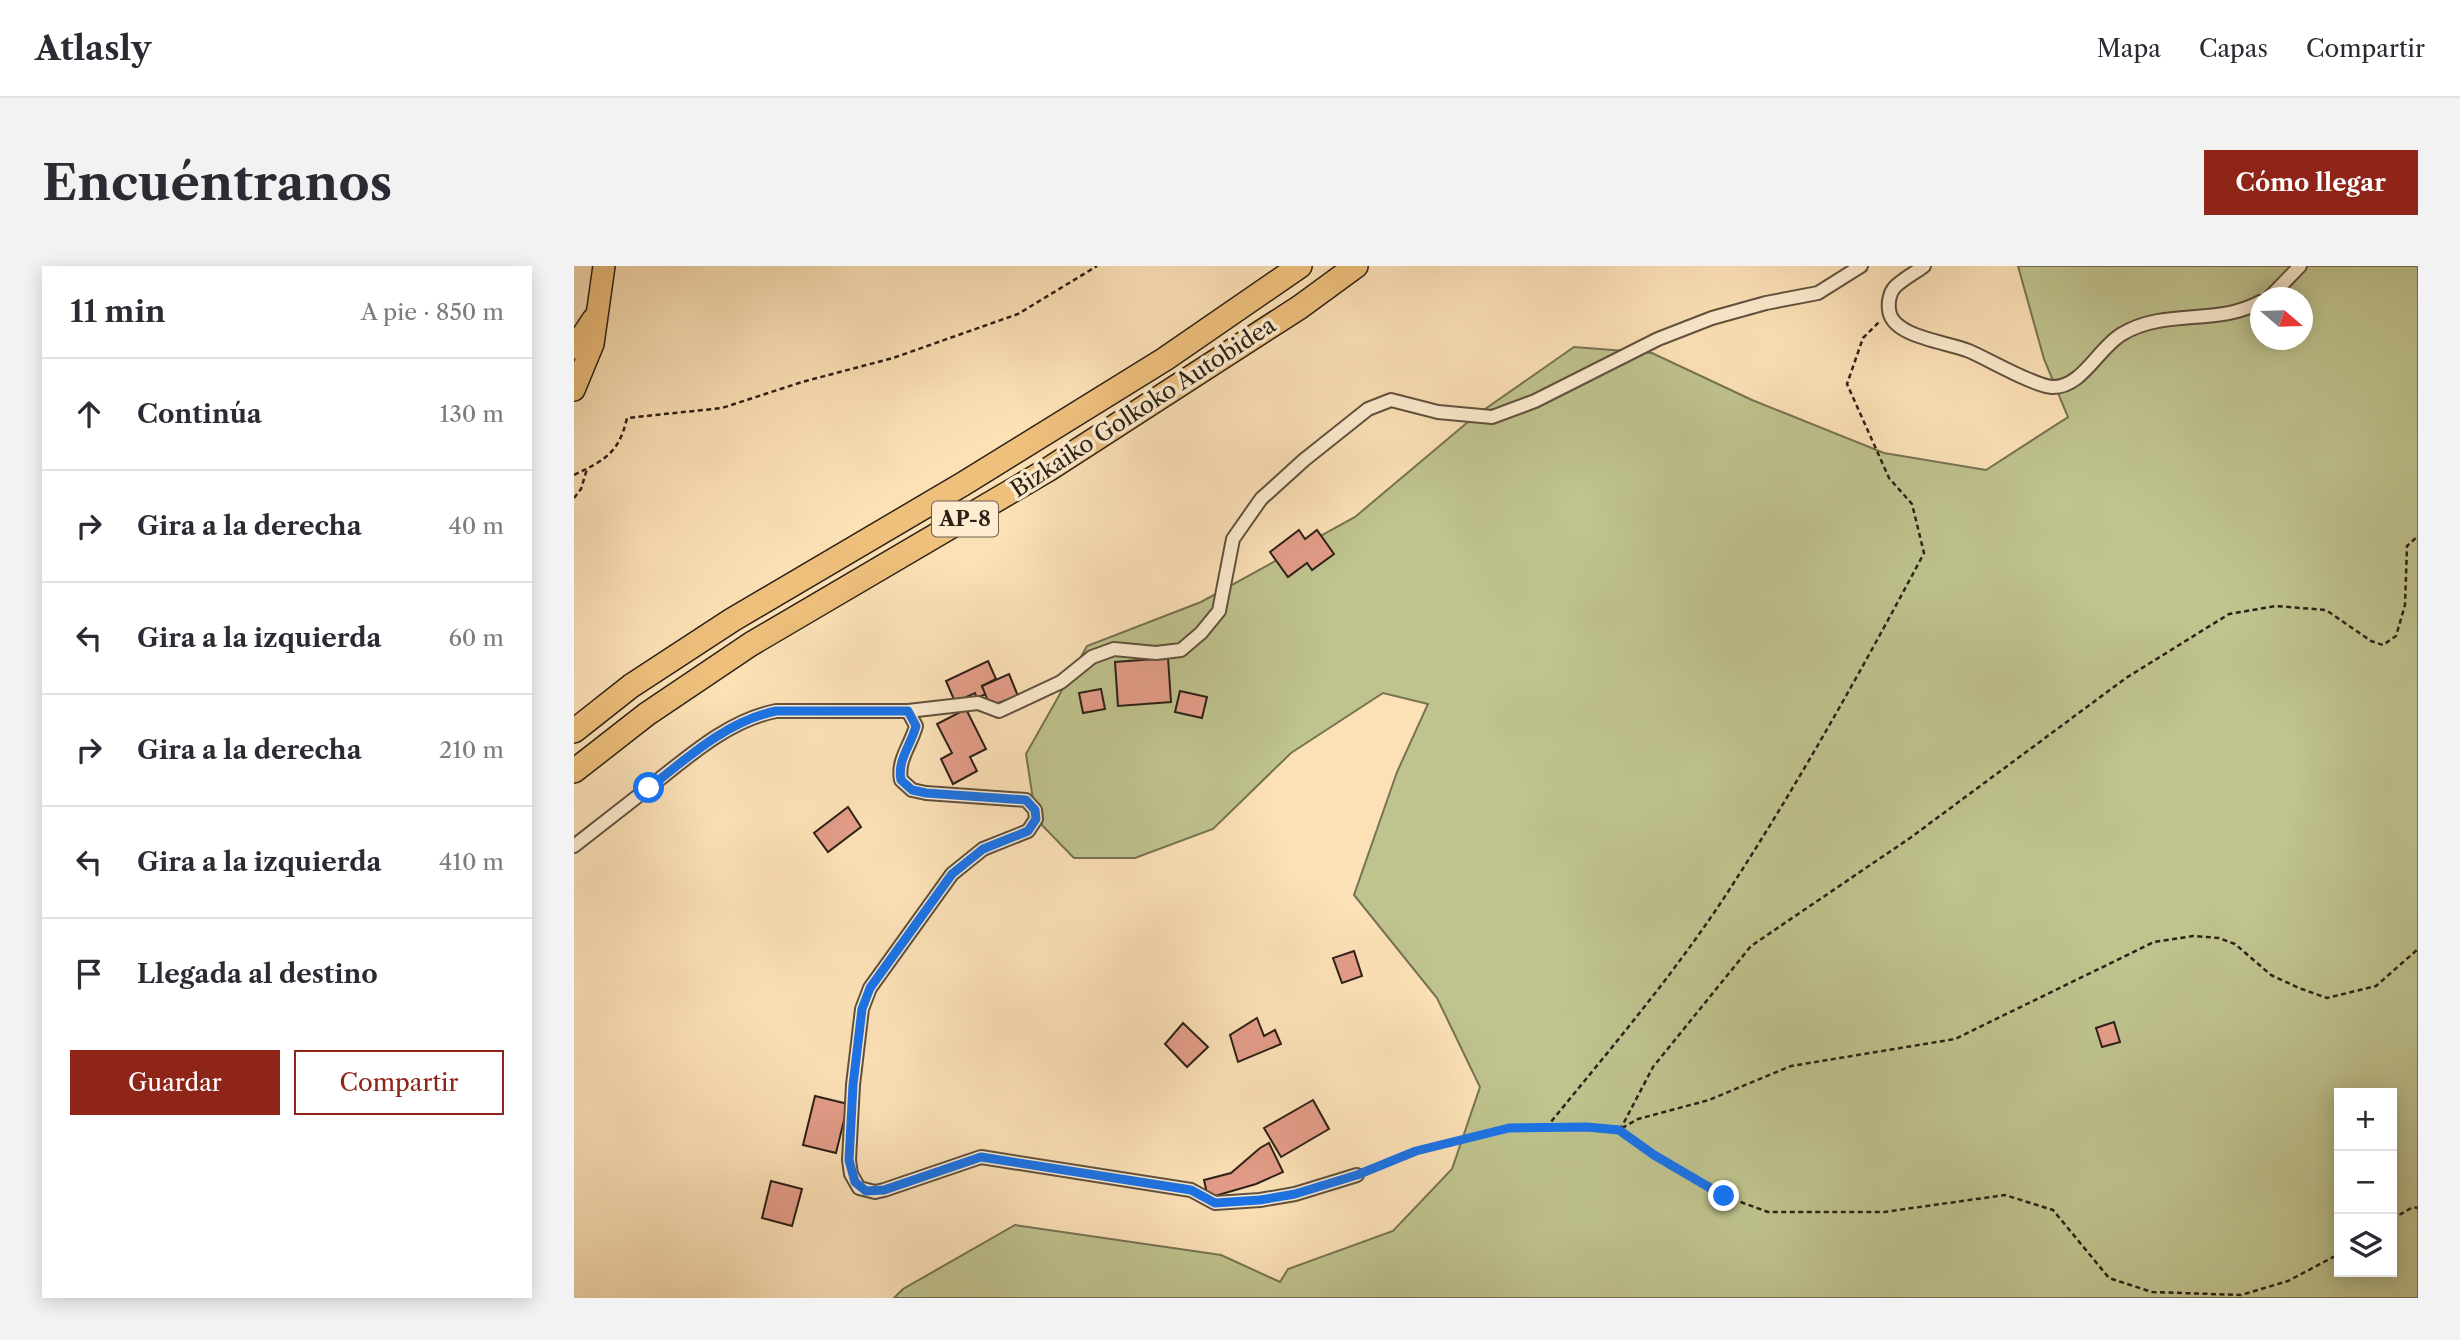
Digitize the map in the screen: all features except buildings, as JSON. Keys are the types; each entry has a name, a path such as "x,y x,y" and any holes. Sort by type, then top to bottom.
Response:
{"highway":[{"path":"574,390 593,344 604,266"},
{"name":"Bizkaiko Golkoko Autobidea","path":"574,731 631,686 732,620 963,484 1165,359 1300,266"},
{"name":"Bizkaiko Golkoko Autobidea","path":"574,771 647,714 751,644 1049,469 1300,307 1356,266"},
{"path":"574,348 598,311"}],"street":[{"path":"574,846 727,729 758,714 776,711 908,711 978,703 999,710 1061,682 1092,657 1114,649 1156,653 1181,650 1201,633 1219,611 1233,539 1261,499 1304,460 1368,409 1391,400 1438,412 1492,417 1535,401 1658,339 1712,318 1766,303 1818,293 1861,266"},
{"path":"1924,266 1894,288 1888,301 1889,313 1894,322 1911,333 1964,348 2034,382 2051,387 2066,385 2078,377 2104,347 2120,334 2136,327 2159,320 2222,316 2250,307"},
{"path":"2280,287 2300,266"},
{"path":"908,711 916,726 911,743 898,766 901,780 912,790 1026,800 1035,810 1036,819 1028,831 983,849 952,874 870,988 862,1009 853,1085 849,1160 851,1174 859,1188 875,1192 884,1190 981,1157 1191,1190 1215,1203 1295,1194 1357,1175"}],"path":[{"path":"574,475 615,450 623,439 627,418 722,408 802,382 893,358 1018,314 1097,266"},
{"path":"1546,1128 1654,996 1733,886 1852,689 1924,553 1912,504 1889,478 1847,384 1863,338 1889,313"},
{"path":"574,498 581,489 587,469"},
{"path":"1619,1130 1653,1067 1751,946 1910,838 2126,678 2229,614 2276,606 2326,610 2371,641 2383,645 2396,636 2405,605 2407,546 2416,538"},
{"path":"1619,1130 1638,1119 1709,1100 1791,1066 1955,1038 2154,942 2193,936 2219,938 2235,944 2271,975 2327,998 2376,986 2418,949"},
{"path":"1357,1175 1416,1151 1509,1128 1587,1127 1619,1130 1654,1155 1724,1196 1768,1212 1884,1212 2005,1195 2053,1210 2109,1278 2151,1292 2241,1295 2288,1281 2334,1257"},
{"path":"2397,1216 2413,1207 2418,1208"}],"green space":[{"path":"2018,266 2418,266 2418,1298 894,1298 903,1289 1015,1225 1221,1255 1280,1282 1288,1269 1393,1231 1452,1169 1480,1087 1437,998 1354,895 1397,772 1428,704 1383,693 1291,753 1213,829 1135,858 1074,858 1036,819 1026,754 1087,646 1201,602 1355,517 1475,416 1574,347 1652,353 1752,400 1884,453 1986,470 2068,417 2044,359"}],"route":[{"path":"649,788 727,729 758,714 776,711 908,711 916,726 911,743 898,766 901,780 912,790 1026,800 1035,810 1036,819 1028,831 983,849 952,874 870,988 862,1009 853,1085 849,1160 855,1182 859,1188 866,1191 884,1190 981,1157 1191,1190 1215,1203 1260,1200 1295,1194 1357,1175 1416,1151 1509,1128 1587,1127 1619,1130 1654,1155 1724,1196"}]}
